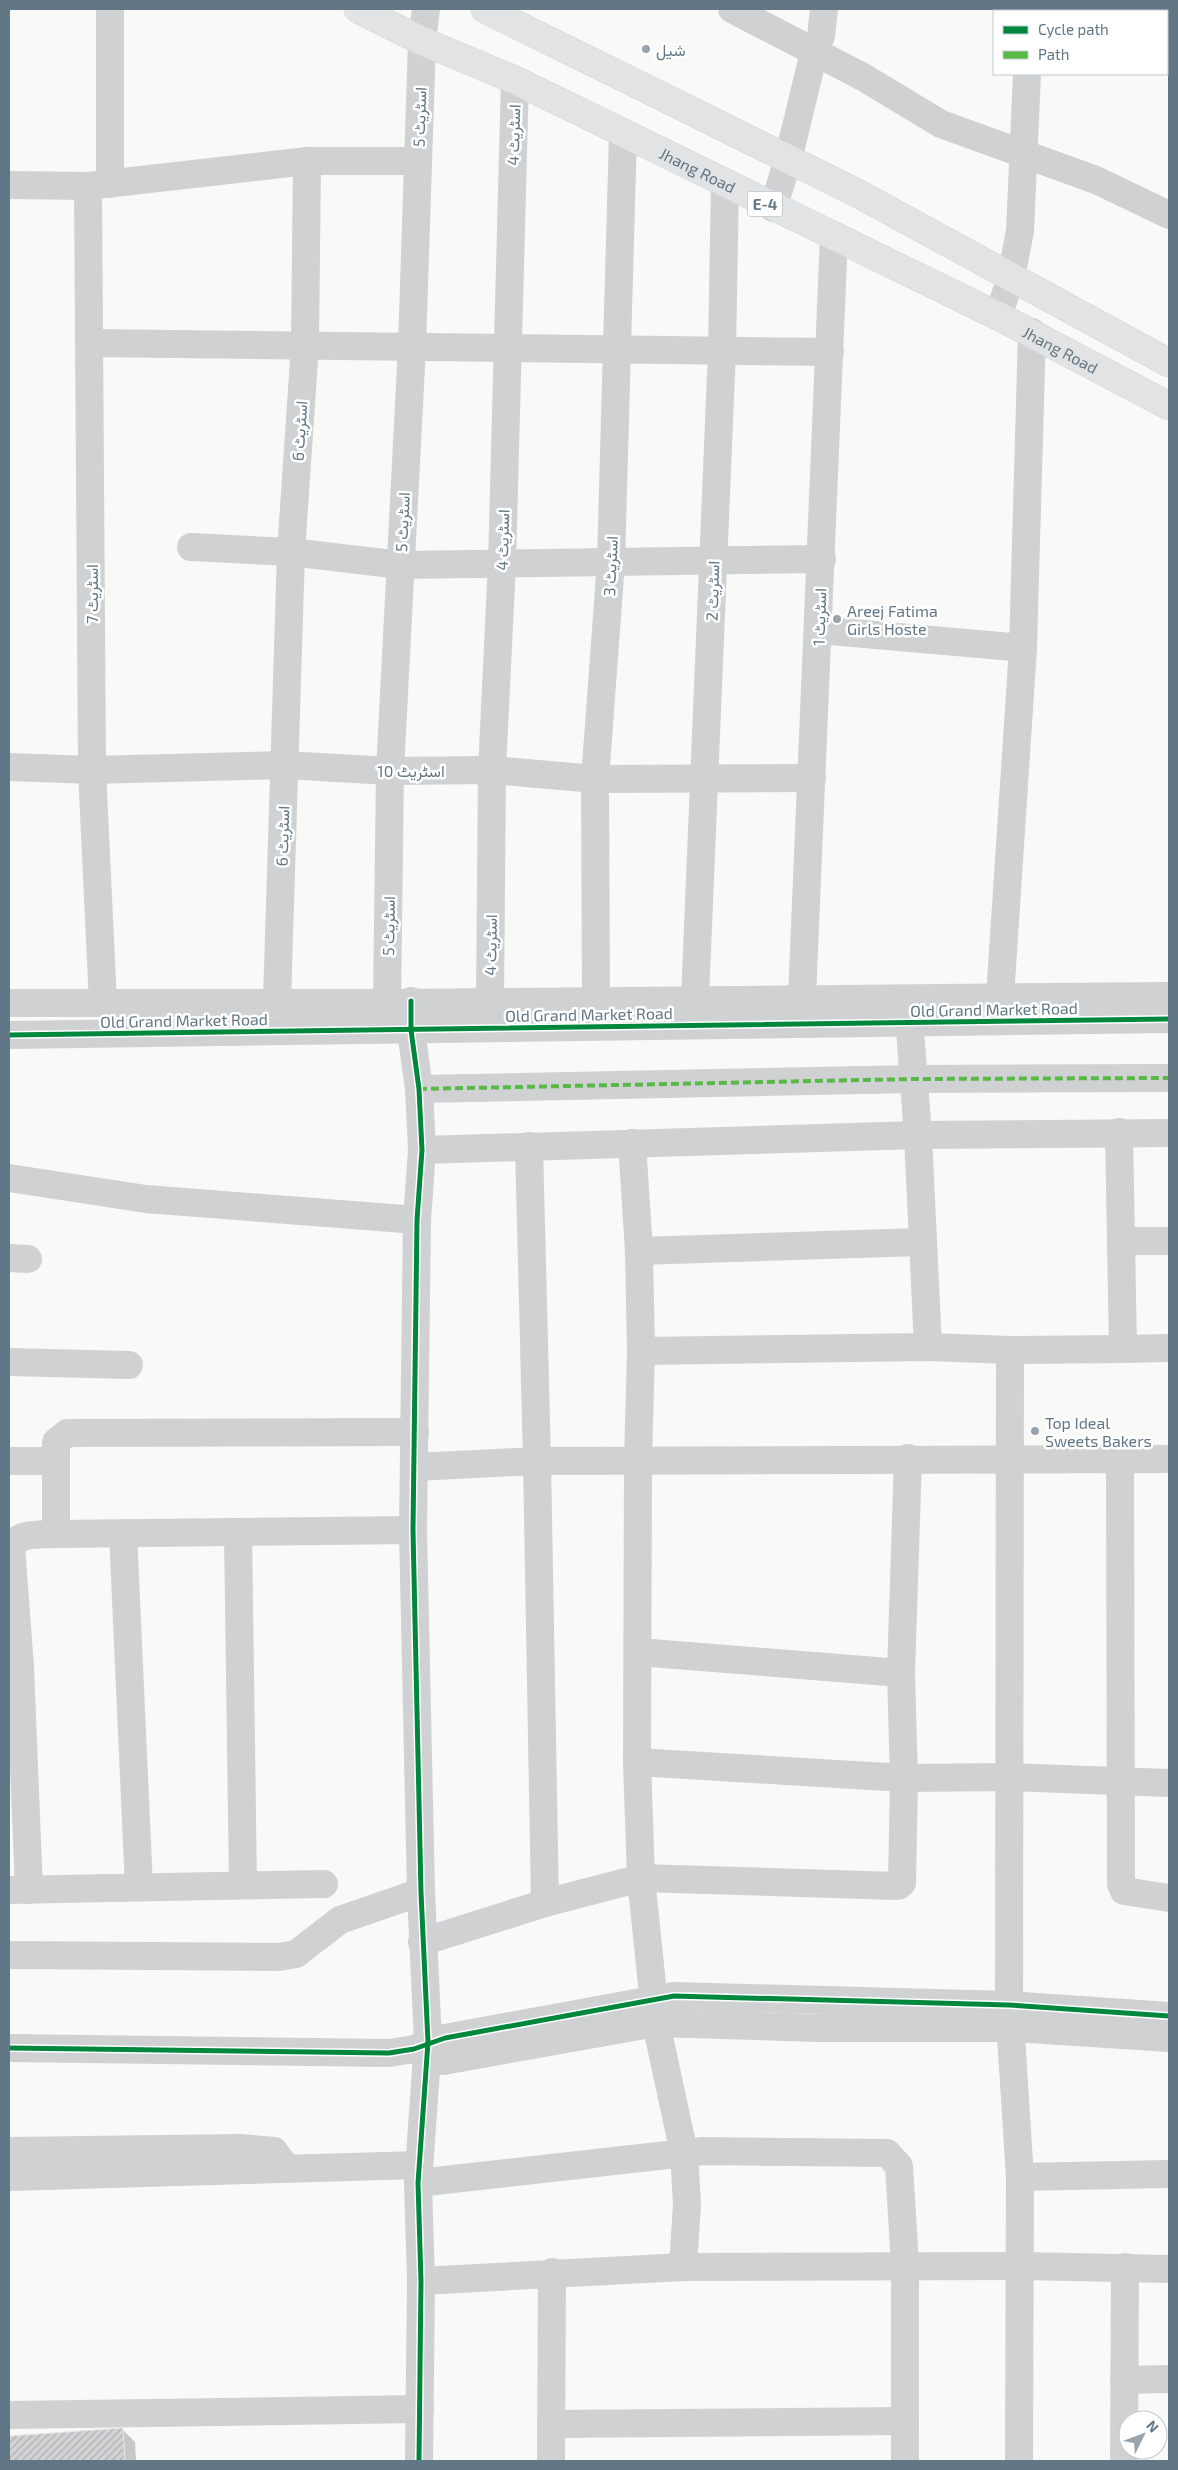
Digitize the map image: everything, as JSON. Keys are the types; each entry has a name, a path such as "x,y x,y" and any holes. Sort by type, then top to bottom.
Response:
{"highway":[{"name":"Jhang Road","path":"358,9 422,41 515,80 773,208 1032,332 1169,406"},
{"path":"485,9 857,193 1169,363"}],"street":[{"name":"اسٹریٹ 7","path":"103,1003 92,770 89,343 110,9"},
{"name":"اسٹریٹ 5","path":"419,2461 421,2280 418,2174 423,2049 413,1530 417,1220 422,1150 419,1089 411,1030 399,1002 390,771 412,347 422,41 426,9"},
{"path":"732,9 863,77 941,124 1096,180 1169,216"},
{"path":"773,208 788,160 814,52 821,36 824,9"},
{"path":"998,316 1010,278 1020,231 1027,75"},
{"name":"اسٹریٹ 4","path":"490,1000 492,770 502,563 515,80"},
{"name":"اسٹریٹ 3","path":"596,999 595,779 611,562 623,133"},
{"path":"9,185 99,185 307,161 418,161"},
{"name":"اسٹریٹ 6","path":"277,1001 291,552 305,345 307,161"},
{"name":"اسٹریٹ 2","path":"695,999 722,350 725,183"},
{"name":"اسٹریٹ 1","path":"802,998 822,559 834,236"},
{"path":"1000,997 1023,648 1032,332"},
{"path":"89,343 830,352"},
{"path":"191,547 291,552 400,564 822,559"},
{"path":"819,630 1023,648"},
{"name":"اسٹریٹ 10","path":"9,767 92,770 284,765 390,771 492,770 595,779 812,778"},
{"name":"Old Grand Market Road","path":"9,1003 802,998 908,1010 1000,997 1169,996"},
{"path":"908,1010 918,1135 928,1347"},
{"name":"Old Grand Market Road","path":"9,1035 411,1030 908,1010 1169,1019"},
{"path":"419,1089 914,1079 1169,1078"},
{"path":"1118,1132 1123,1349"},
{"path":"422,1150 918,1135 1169,1133"},
{"path":"632,1143 640,1251 641,1351 638,1461 637,1762 641,1878 654,2011 684,2153 687,2204 683,2267"},
{"path":"528,1146 537,1461 545,1903"},
{"path":"9,1178 146,1199 417,1220"},
{"path":"1121,1241 1169,1241"},
{"path":"640,1251 922,1242"},
{"path":"641,1351 928,1347 1010,1350 1169,1348"},
{"path":"1010,1350 1010,2017 1020,2177 1019,2461"},
{"path":"9,1362 129,1365"},
{"path":"56,1534 56,1442 67,1433 415,1432"},
{"path":"415,1467 537,1461 908,1458 1169,1459"},
{"path":"422,1942 545,1903 641,1878 898,1886 904,1878 901,1673 908,1458"},
{"path":"9,1460 55,1461"},
{"path":"1120,1460 1122,1884 1124,1891 1169,1898"},
{"path":"324,1884 19,1890 11,1546 16,1539 22,1536 56,1534 413,1530"},
{"path":"238,1532 243,1885"},
{"path":"123,1533 139,1887"},
{"path":"638,1652 901,1673"},
{"path":"637,1762 904,1778 1010,1777 1169,1783"},
{"path":"9,1955 279,1956 296,1954 340,1920 421,1892"},
{"path":"9,2048 389,2053 423,2049 443,2061 654,2011 674,1996 703,1995 1010,2017 1169,2038"},
{"path":"1010,2017 1169,2016"},
{"path":"9,2151 240,2148 274,2151 287,2169"},
{"path":"9,2176 287,2169 418,2174 703,2151 887,2153 899,2166 905,2265 905,2461"},
{"path":"1020,2177 1169,2174"},
{"path":"421,2280 683,2267 905,2265 1169,2269"},
{"path":"1124,2461 1125,2267"},
{"path":"550,2461 552,2272"},
{"path":"1124,2380 1169,2379"},
{"path":"9,2415 420,2409"},
{"path":"551,2424 904,2421"}],"building":[{"path":"123,2428 125,2461 9,2461 9,2436"}],"marked path":[{"path":"419,1089 914,1079 1169,1078"}],"cycle path":[{"path":"411,1001 411,1030 419,1089 422,1150 417,1220 413,1530 421,1892 428,2042 418,2183 421,2281 419,2461"},
{"path":"9,1035 1169,1019"},
{"path":"9,2048 389,2053 414,2049 445,2038 674,1996 1009,2005 1169,2016"}],"place":[{"name":"شیل","path":"646,49"},
{"name":"Areej Fatima Girls Hoste","path":"837,619"},
{"name":"Top Ideal Sweets Bakers","path":"1035,1431"}]}
